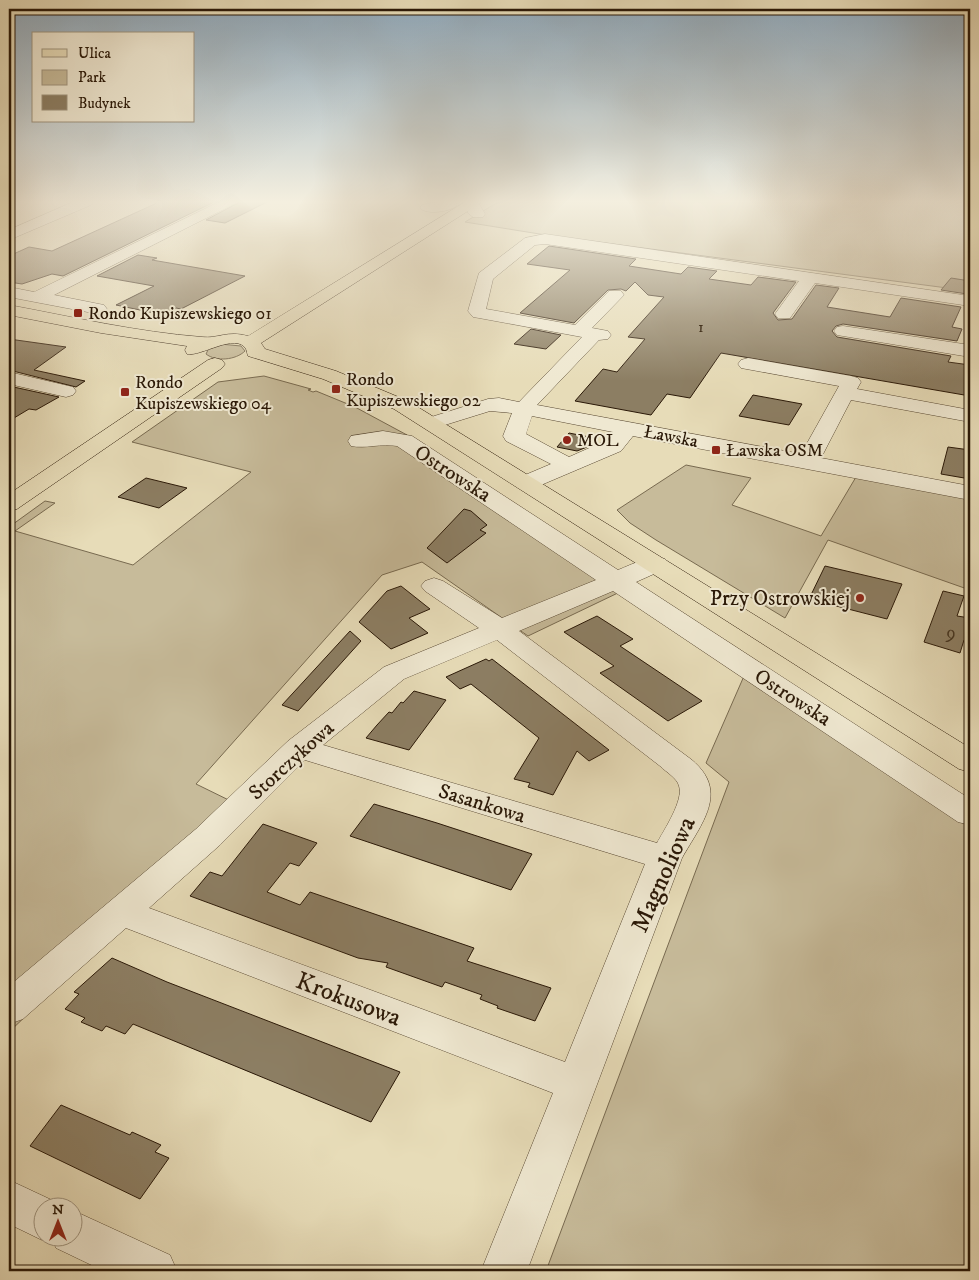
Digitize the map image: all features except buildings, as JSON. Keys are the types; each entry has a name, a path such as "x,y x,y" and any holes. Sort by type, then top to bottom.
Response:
{"main road":[{"path":"246,348 369,262"},
{"path":"9,310 101,328 203,354 246,348 386,262"},
{"name":"Ostrowska","path":"246,348 362,386 401,405 970,762"},
{"path":"9,481 203,354"},
{"path":"9,504 203,354"}],"street":[{"path":"37,297 109,262"},
{"path":"506,262 483,280 477,311 479,313 592,334"},
{"path":"700,262 970,301"},
{"path":"784,314 810,278"},
{"path":"9,292 98,309"},
{"path":"568,464 514,436 524,409 592,334 615,295"},
{"path":"843,331 970,350"},
{"path":"748,364 851,382 808,462"},
{"path":"9,378 66,391"},
{"path":"845,393 970,416"},
{"name":"Ławska","path":"432,423 488,405 499,404 970,492"},
{"path":"526,483 613,446 628,428"},
{"name":"Ostrowska","path":"359,441 383,437 404,441 970,814"},
{"path":"616,580 656,564"},
{"name":"Storczykowa","path":"9,1008 208,837 299,748 394,673 616,580"},
{"name":"Magnoliowa","path":"434,586 500,629 689,774 696,786 696,798 665,858 504,1271"},
{"name":"Sasankowa","path":"299,748 665,858"},
{"name":"Krokusowa","path":"121,912 577,1084"},
{"path":"9,1201 32,1213"},
{"path":"82,1237 154,1271"}],"green space":[{"path":"748,262 970,262 970,291"},
{"path":"220,344 241,346 245,351 237,356 226,359 210,357 206,354 209,348"},
{"path":"264,376 311,389 308,390 316,391 355,407 407,435 378,432 622,591 528,636 422,562 382,575 196,784 245,808 9,1032 9,527 45,501 55,503 15,531 133,565 251,472 132,442 218,382"},
{"path":"686,465 751,478 732,505 821,536 856,477 970,498 970,590 828,540 785,618 656,540 630,523 617,510"},
{"path":"744,676 970,828 970,1271 546,1271 729,782 706,763"}],"place":[{"name":"Rondo Kupiszewskiego 01","path":"78,313"},
{"name":"Rondo Kupiszewskiego 02","path":"336,389"},
{"name":"Rondo Kupiszewskiego 04","path":"125,392"},
{"name":"MOL","path":"567,440"},
{"name":"Ławska OSM","path":"716,450"},
{"name":"Przy Ostrowskiej","path":"860,598"}]}
